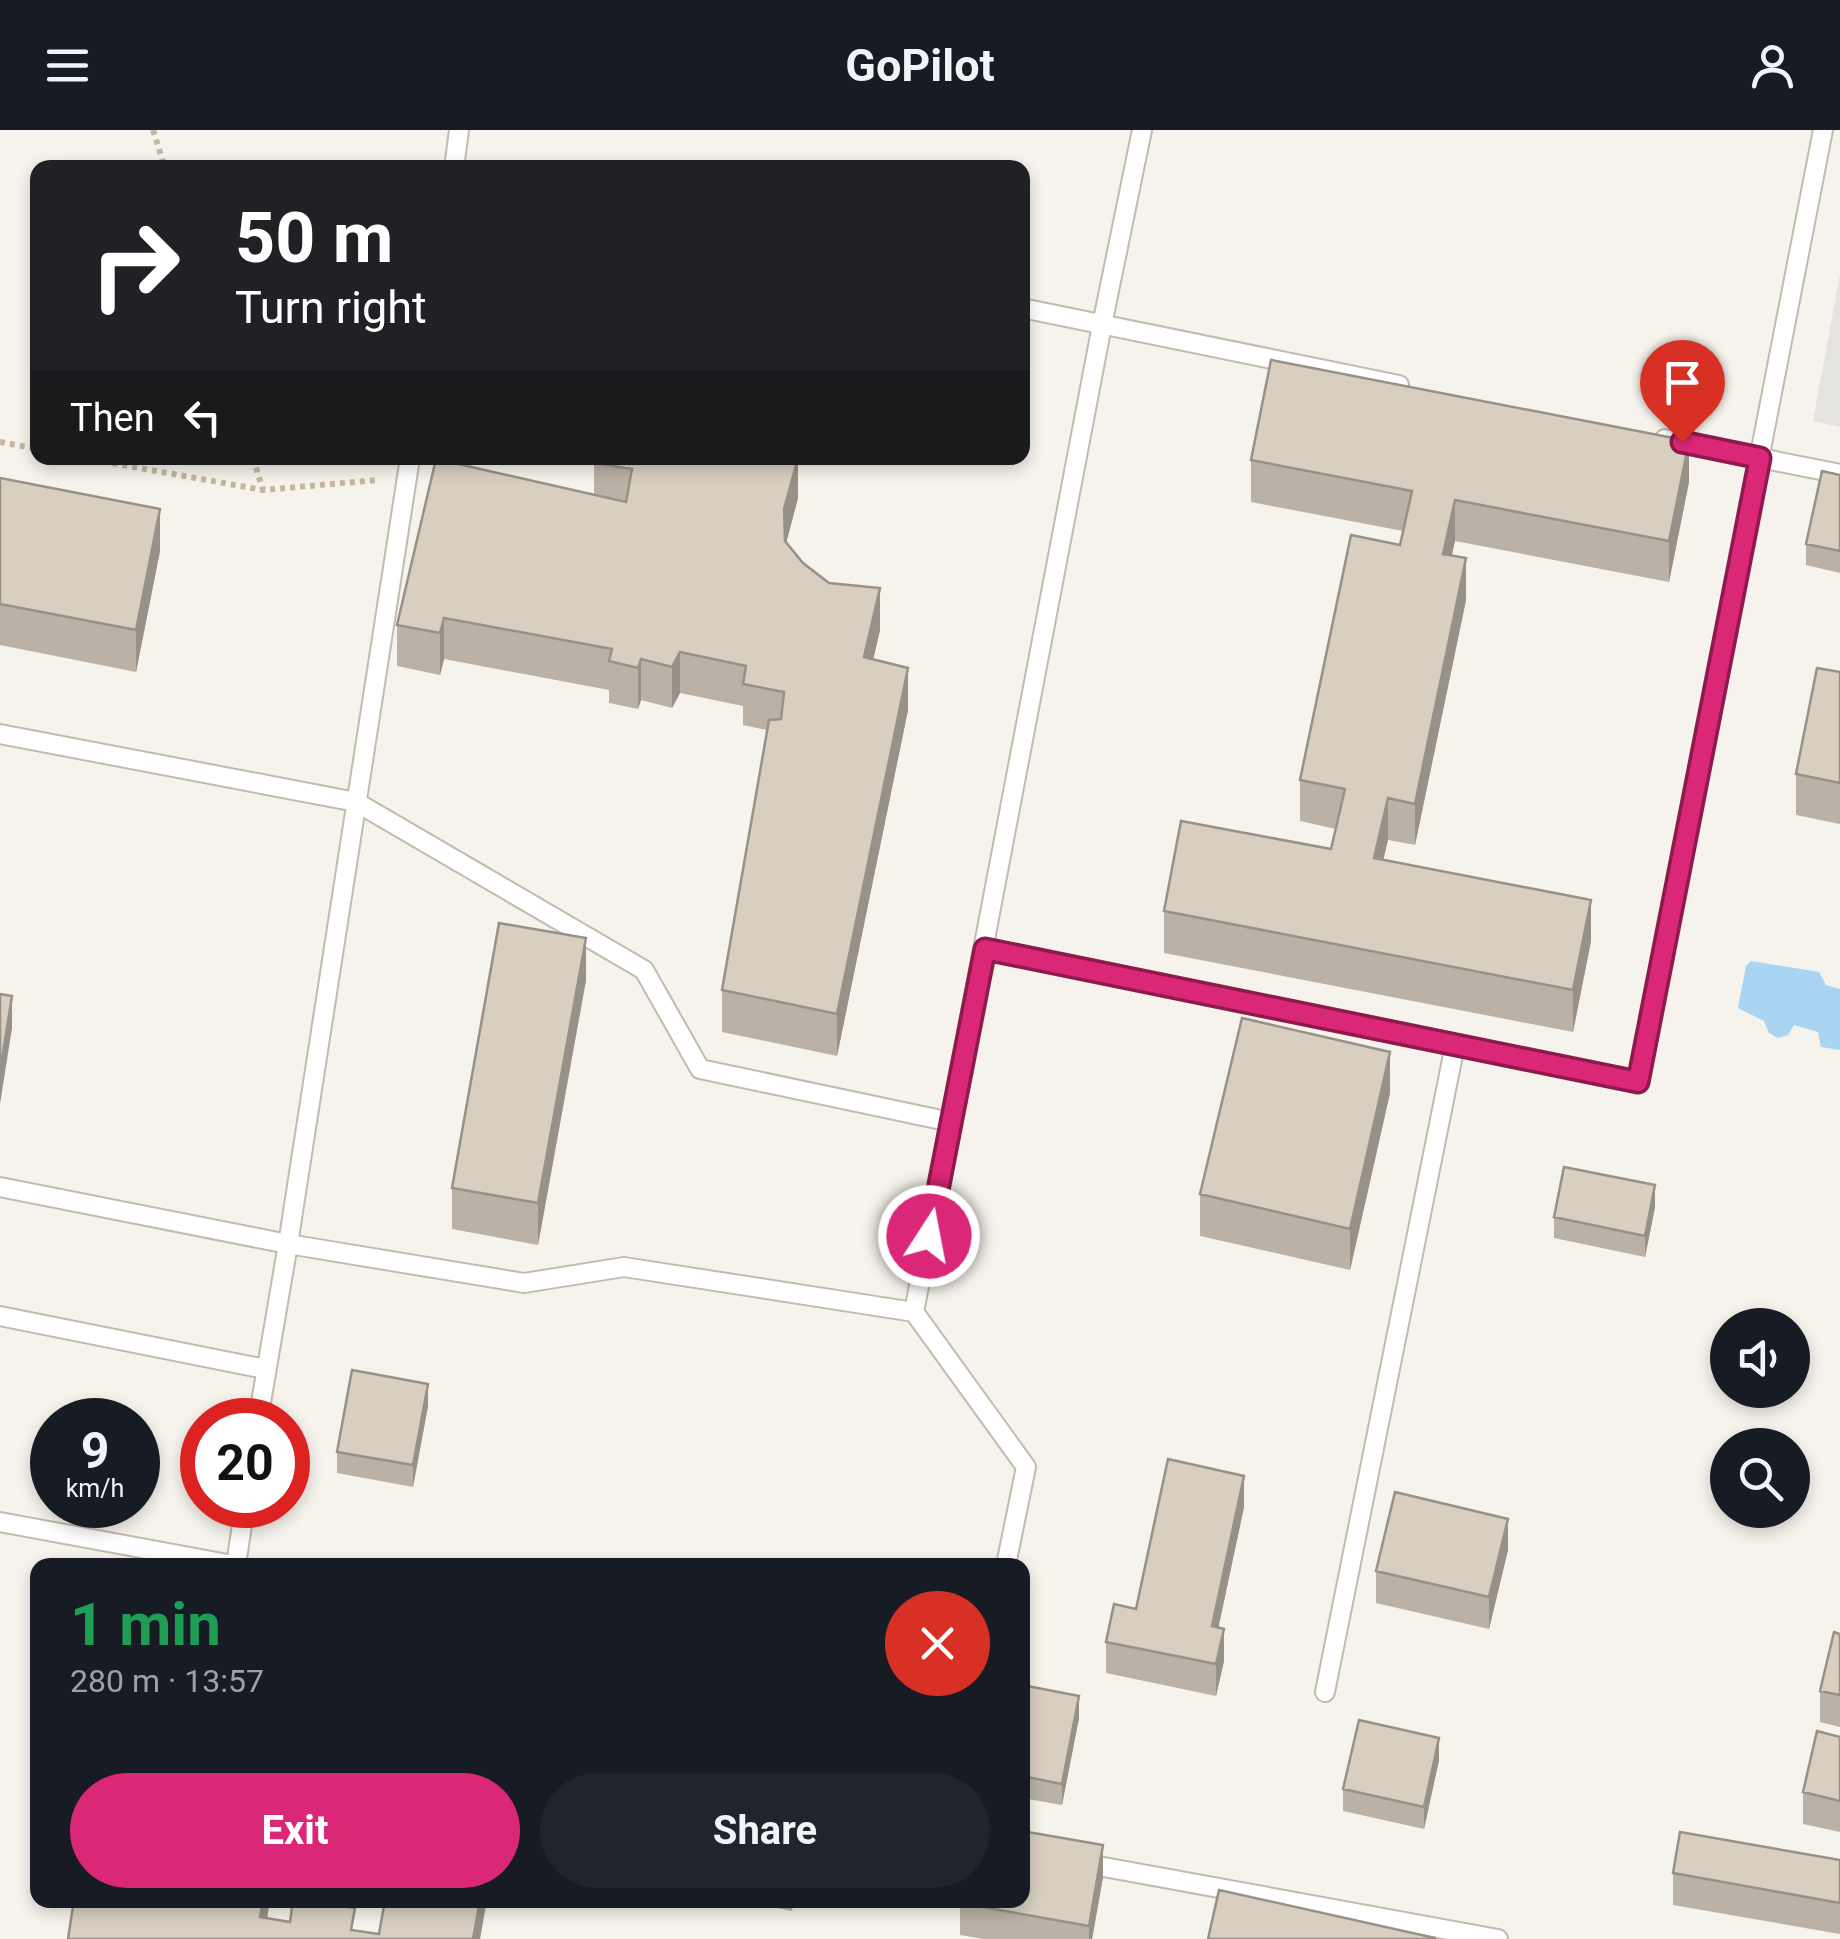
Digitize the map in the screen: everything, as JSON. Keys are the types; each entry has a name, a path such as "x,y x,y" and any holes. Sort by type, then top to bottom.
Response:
{"lane":[{"path":"455,160 459,130"},
{"path":"914,1312 1142,130"},
{"path":"985,949 1638,1082 1823,130"},
{"path":"1030,310 1412,388"},
{"path":"1644,434 1840,474"},
{"path":"261,1398 409,465"},
{"path":"0,734 356,802 644,970 700,1069 950,1122"},
{"path":"1325,1692 1455,1045"},
{"path":"0,1187 288,1244 524,1283 624,1267 914,1312 1026,1467 1007,1558"},
{"path":"0,1316 265,1369"},
{"path":"0,1522 196,1558"},
{"path":"235,1558 241,1528"},
{"path":"1060,1859 1498,1939"}],"path":[{"path":"153,130 162,160"},
{"path":"0,442 30,448"},
{"path":"123,465 264,490 406,478"},
{"path":"255,465 264,490"}],"shaded area":[{"path":"1840,274 1840,427 1813,421"}],"water":[{"path":"1751,961 1819,972 1826,985 1840,989 1840,1050 1821,1047 1818,1032 1794,1025 1788,1035 1778,1038 1769,1033 1764,1021 1738,1008 1746,966"}],"building":[{"path":"1271,360 1689,441 1669,541 1455,500 1443,554 1466,558 1415,804 1388,798 1374,858 1591,900 1573,990 1164,911 1181,821 1331,849 1345,789 1300,780 1351,535 1400,545 1412,491 1251,460"},
{"path":"435,465 463,465 626,502 632,469 607,465 796,465 784,509 785,541 803,563 829,583 880,588 864,657 908,668 837,1014 722,990 769,720 781,719 784,692 743,684 746,666 680,652 672,667 641,659 638,668 609,661 612,649 444,618 440,633 397,625"},
{"path":"1822,471 1840,475 1840,551 1806,544"},
{"path":"0,478 160,509 136,630 0,604"},
{"path":"1817,668 1840,672 1840,783 1796,774"},
{"path":"499,923 586,938 538,1203 452,1188"},
{"path":"0,994 12,996 0,1072"},
{"path":"1242,1018 1390,1052 1350,1229 1200,1194"},
{"path":"1564,1167 1655,1185 1645,1236 1554,1217"},
{"path":"352,1370 428,1384 413,1465 337,1452"},
{"path":"1168,1459 1244,1476 1212,1626 1224,1629 1216,1664 1106,1642 1114,1604 1136,1609"},
{"path":"1395,1492 1508,1519 1489,1597 1376,1571"},
{"path":"1834,1632 1840,1634 1840,1695 1820,1691"},
{"path":"1030,1687 1079,1696 1062,1784 1030,1778"},
{"path":"1359,1720 1439,1738 1424,1807 1343,1789"},
{"path":"1817,1731 1840,1737 1840,1801 1803,1792"},
{"path":"1030,1832 1103,1845 1089,1926 988,1908 1030,1908"},
{"path":"1680,1832 1840,1860 1840,1903 1673,1873"},
{"path":"1219,1890 1435,1938 1435,1939 1208,1939"},
{"path":"73,1908 262,1908 260,1917 290,1922 292,1908 355,1908 351,1930 379,1934 384,1908 479,1908 473,1939 68,1939"}],"route":[{"path":"929,1236 985,949 1638,1082 1760,458 1682,442"}]}
